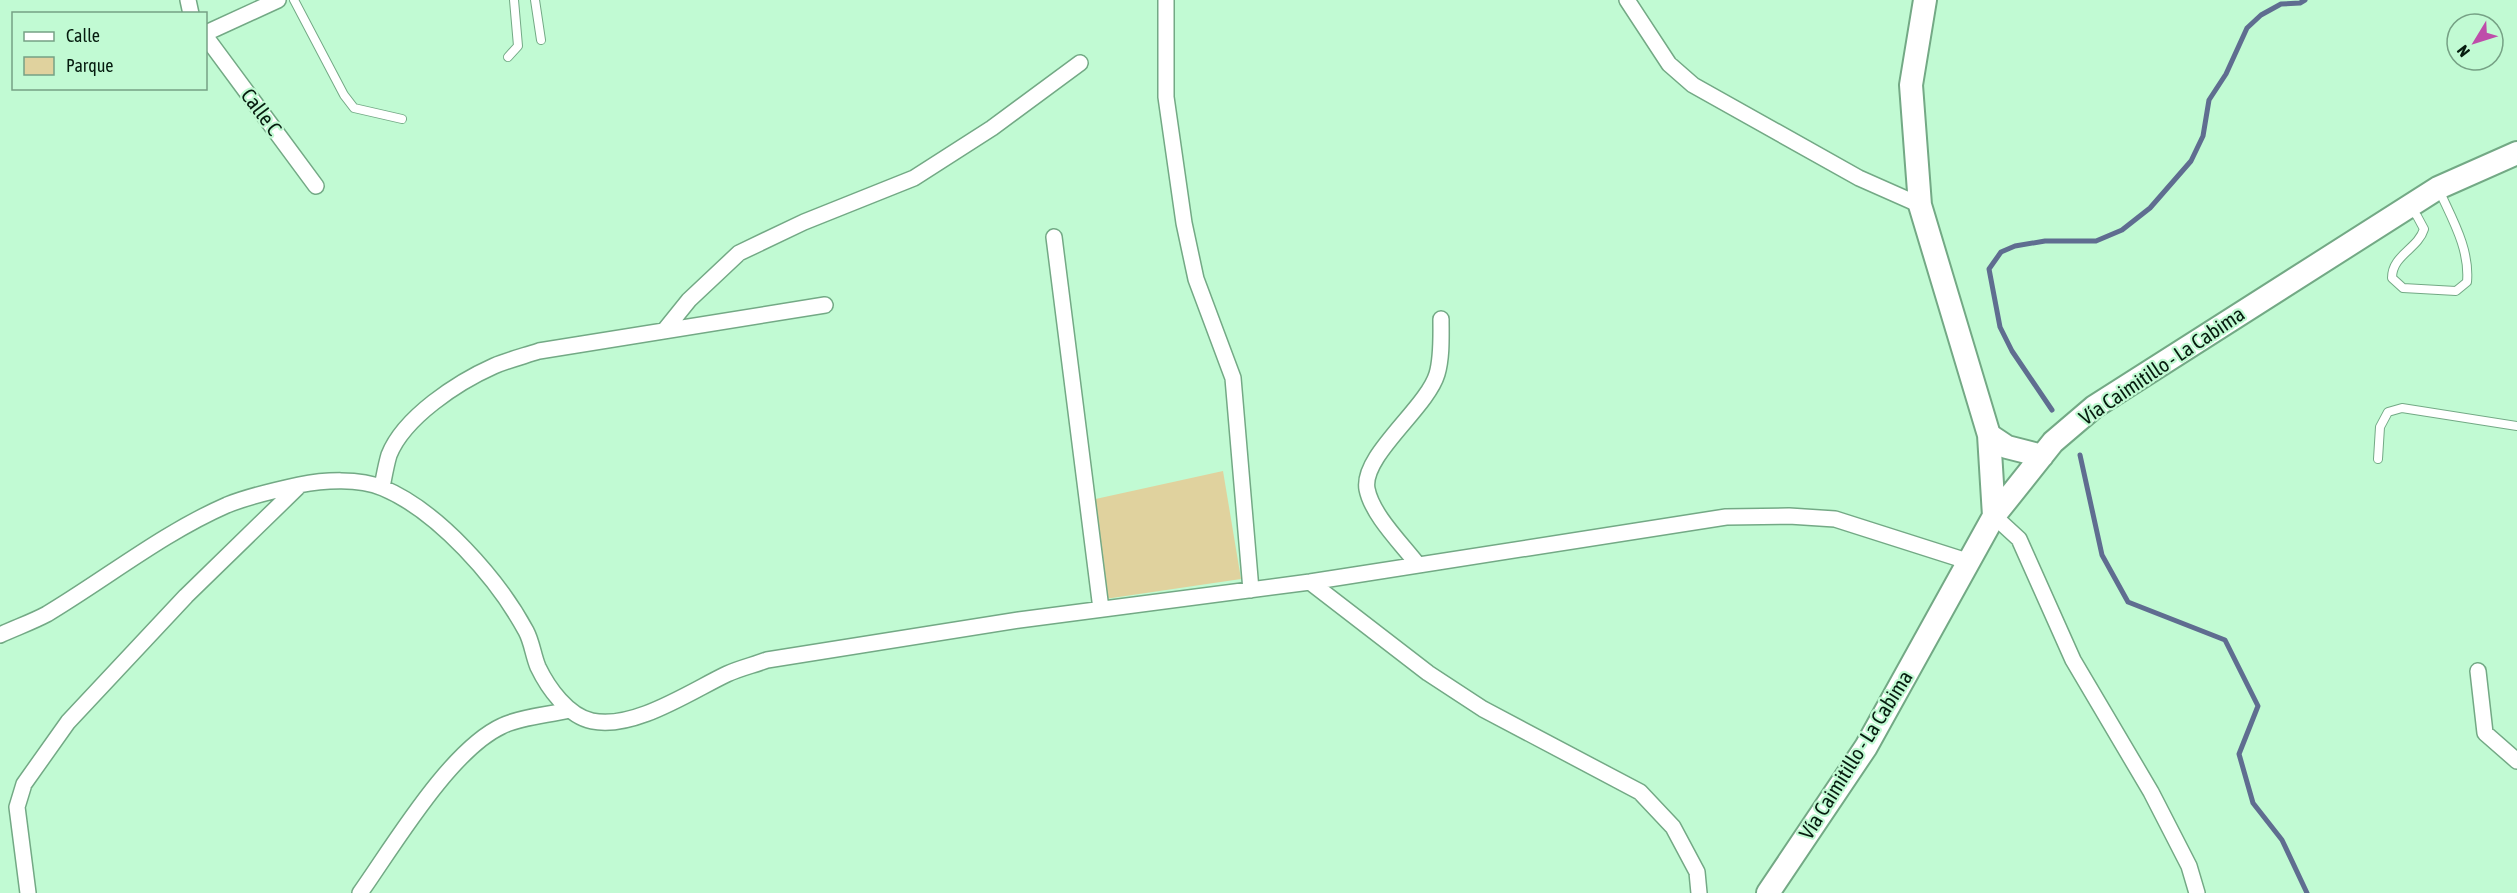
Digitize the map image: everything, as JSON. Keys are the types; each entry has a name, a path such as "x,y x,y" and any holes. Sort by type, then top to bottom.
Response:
{"street":[{"path":"207,35 278,0"},
{"path":"1166,0 1166,98 1182,212 1196,279 1233,378 1251,590"},
{"path":"1627,0 1669,64 1693,85 1859,178 1920,205"},
{"path":"1925,0 1911,85 1920,205 1989,435 1994,516 2019,539 2073,660 2151,792 2189,866 2197,893"},
{"name":"Calle C","path":"207,36 316,186"},
{"path":"664,331 689,300 740,253 804,222 914,178 992,128 1080,63"},
{"name":"Vía Caimitillo - La Cabima","path":"1768,893 1866,747 1994,516 2047,449 2094,407 2438,188 2517,153"},
{"path":"1054,237 1101,609"},
{"path":"382,487 390,455 397,441 422,411 459,386 495,366 539,351 825,305"},
{"path":"1418,565 1375,509 1367,489 1368,472 1424,397 1437,374 1441,319"},
{"path":"1989,435 2021,453 2047,449"},
{"path":"0,635 45,615 179,529 229,504 301,485 352,481 382,487 414,505 469,551 502,590 527,633 538,667 569,710 592,721 612,722 633,717 673,702 730,673 767,660 1019,620 1310,582 1726,517 1790,516 1834,519 1970,562"},
{"path":"27,893 17,807 24,784 68,722 186,596 301,485"},
{"path":"1310,582 1428,673 1483,709 1640,792 1672,827 1697,872 1699,893"},
{"path":"2478,671 2485,733 2517,761"},
{"path":"360,893 443,777 471,746 503,725 569,710"}],"lane":[{"path":"294,0 344,95 354,108 402,119"},
{"path":"508,57 518,46 514,0"},
{"path":"535,0 540,40"},
{"path":"2408,207 2417,216 2424,229 2420,240 2399,259 2392,270 2392,278 2403,288 2456,291 2467,282 2468,266 2459,234 2438,188"},
{"path":"2378,459 2380,427 2388,412 2402,408 2517,426"}],"green space":[{"path":"1223,471 1241,579 1105,599 1091,500"}],"waterway":[{"path":"2052,410 2012,351 2000,327 1989,269 2001,252 2015,246 2045,241 2096,241 2122,230 2150,208 2191,161 2203,136 2209,100 2226,74 2247,28 2261,15 2281,4 2300,3 2305,0"},
{"path":"2080,455 2102,555 2128,602 2225,640 2258,706 2239,754 2253,803 2282,840 2307,893"}]}
